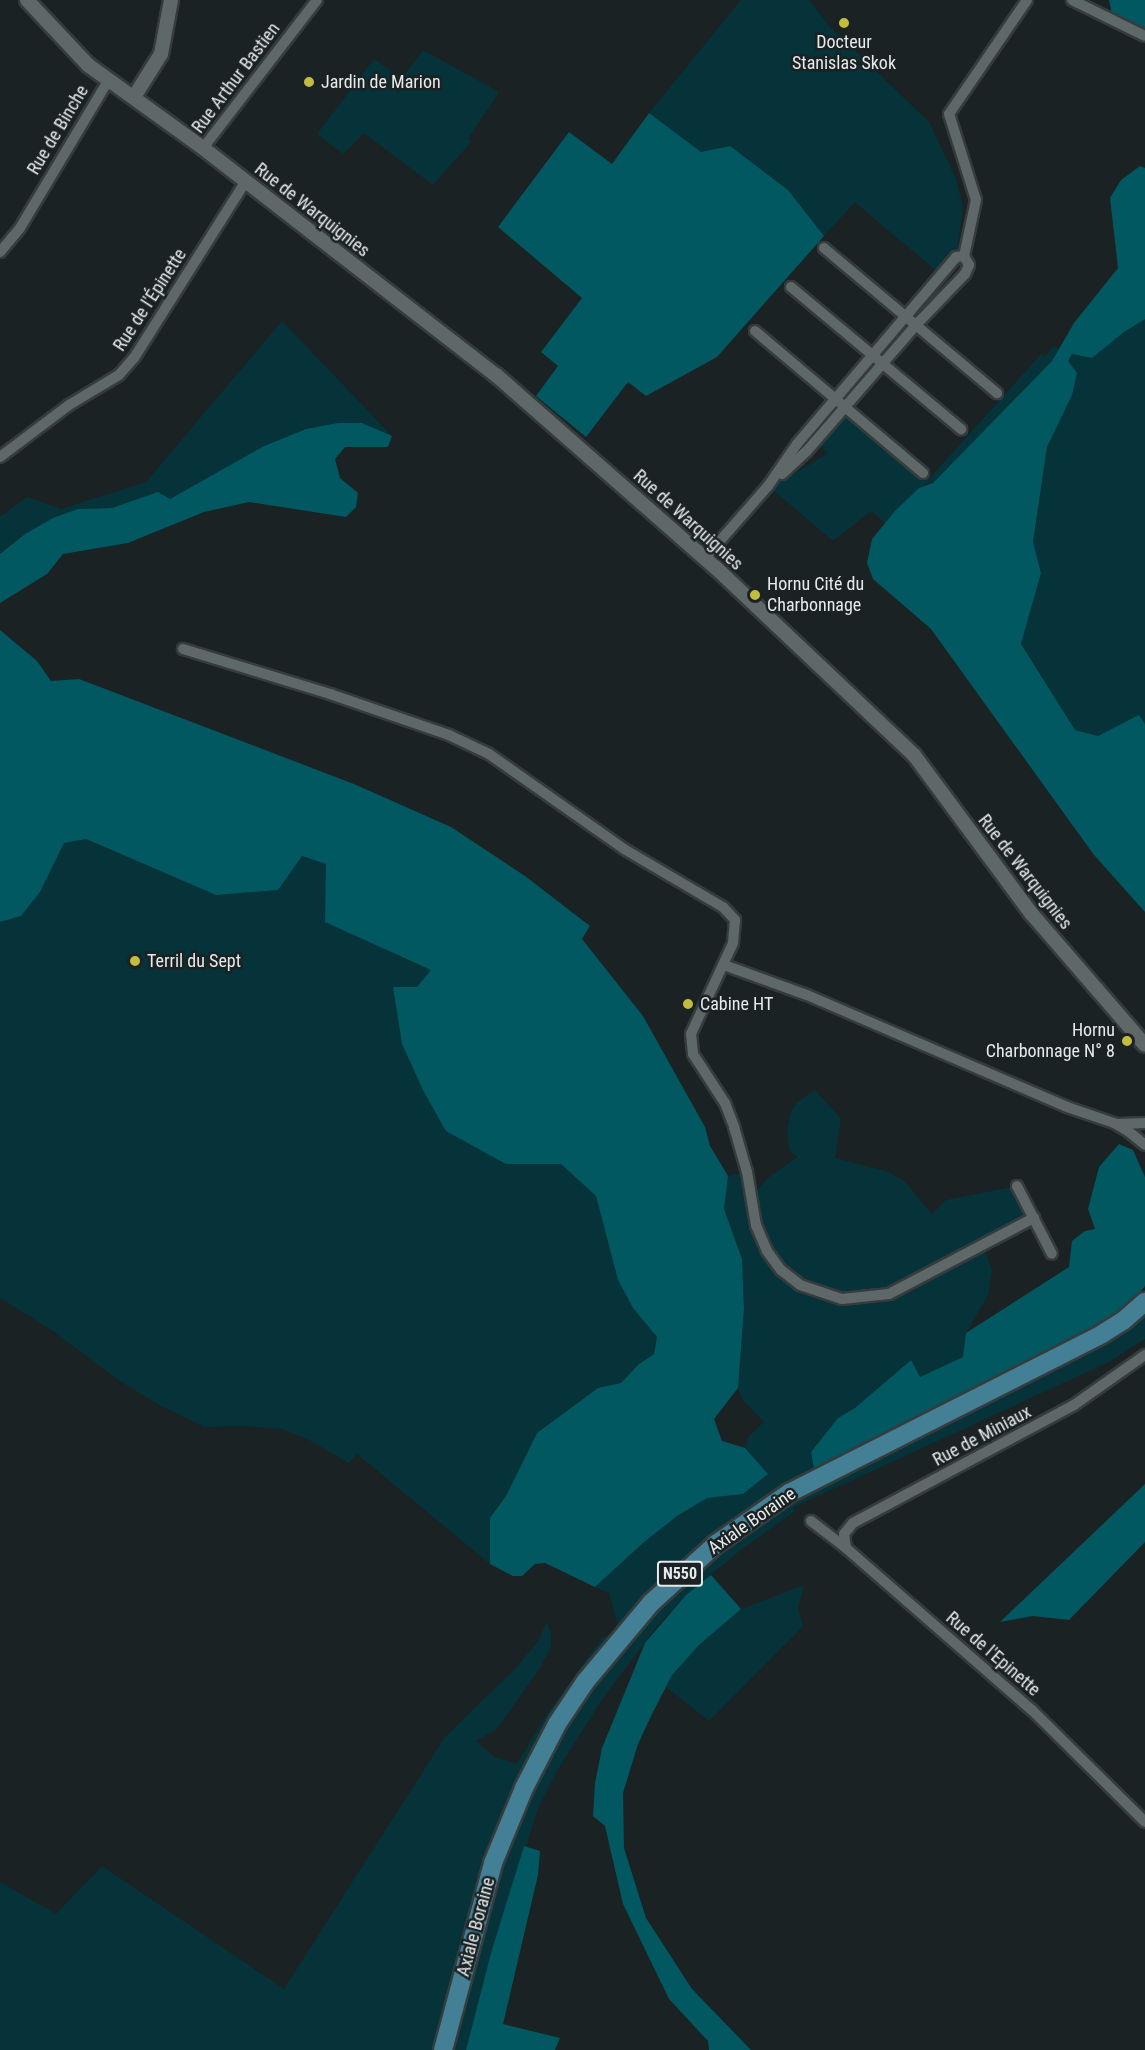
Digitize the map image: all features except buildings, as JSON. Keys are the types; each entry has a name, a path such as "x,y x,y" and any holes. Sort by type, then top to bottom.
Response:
{"main road":[{"name":"Axiale Boraine","path":"443,2050 494,1863 524,1788 557,1724 585,1682 651,1603 716,1544 789,1493 1102,1334 1124,1320 1145,1302"}],"street":[{"path":"27,0 88,65 109,79"},
{"path":"134,97 161,54 171,0"},
{"name":"Rue Arthur Bastien","path":"203,148 317,0"},
{"path":"768,486 806,452 916,325 963,275 969,265 964,256 976,200 949,114 1027,0"},
{"path":"1072,0 1145,36"},
{"name":"Rue de Binche","path":"0,252 20,228 109,79 134,97"},
{"name":"Rue de Warquignies","path":"134,97 496,375 705,558 914,755 1031,912 1145,1045"},
{"name":"Rue de l'Épinette","path":"0,457 69,405 118,375 134,358 246,181"},
{"path":"824,248 997,393"},
{"path":"705,558 768,486 797,444 956,257 964,256"},
{"path":"946,269 950,279 963,275"},
{"path":"791,286 961,429"},
{"path":"755,331 923,473"},
{"path":"183,649 330,694 449,735 489,754 624,849 723,907 735,920 736,930 724,965 691,1034 693,1054 725,1103 747,1172 756,1225 767,1251 781,1270 801,1284 820,1293 842,1299 879,1296 945,1265 1034,1218"},
{"path":"724,965 807,995 1067,1107 1114,1123 1145,1145"},
{"path":"1114,1123 1145,1123"},
{"path":"1017,1186 1052,1254"},
{"name":"Rue de Miniaux","path":"846,1548 844,1534 853,1523 1074,1405 1145,1355"},
{"name":"Rue de l'Epinette","path":"811,1521 846,1548 1032,1710 1145,1822"}],"shaded area":[{"path":"741,0 809,0 828,25 929,122 956,179 963,208 956,257 941,275 855,202 824,236 788,190 730,146 701,152 649,113"},
{"path":"1109,0 1145,0 1145,36 1113,20"},
{"path":"423,50 499,92 468,139 471,142 433,185 364,133 343,154 317,134 374,59 402,78"},
{"path":"649,113 701,152 730,146 788,190 824,236 717,357 646,396 628,382 586,437 536,396 558,366 541,352 582,298 498,227 569,132 612,164"},
{"path":"1140,166 1145,168 1145,319 1124,332 1092,358 1072,354 1068,361 1077,373 1072,395 1047,447 1033,542 1041,573 1021,644 1075,730 1098,736 1139,715 1145,724 1145,912 1094,855 931,629 873,579 867,563 872,539 895,511 919,488 933,483 1052,361 1074,323 1118,268 1110,198 1121,180"},
{"path":"1145,319 1145,724 1139,716 1098,736 1075,730 1021,644 1041,573 1033,542 1047,447 1072,395 1067,362 1071,354 1092,358 1124,332"},
{"path":"282,321 392,436 362,423 306,429 264,446 170,499 134,502 112,508 78,509 25,534 0,554 0,517 27,497 61,509 146,482"},
{"path":"1054,346 1059,349 1052,361 933,483 926,484 885,523 871,511 833,541 768,486 779,476 786,479 828,453 815,442 845,407 929,479 1041,354 1045,356"},
{"path":"338,423 362,423 392,436 388,447 345,447 335,459 340,478 358,493 356,507 346,517 249,502 204,512 128,543 63,554 47,574 0,603 0,554 25,534 53,518 78,509 112,508 158,492 170,499 264,446 306,429"},
{"path":"0,630 37,661 51,681 79,679 354,784 451,827 525,876 590,926 582,939 643,1016 705,1127 710,1146 728,1176 724,1209 742,1259 744,1309 738,1388 714,1419 722,1441 745,1448 768,1474 743,1494 707,1498 677,1516 643,1543 595,1587 545,1563 535,1564 522,1576 513,1576 490,1564 490,1518 506,1496 537,1433 598,1388 621,1383 639,1364 654,1354 657,1337 633,1308 618,1280 596,1196 561,1164 506,1164 446,1131 424,1092 402,1044 393,987 417,987 431,970 325,922 326,864 302,856 278,890 216,895 86,839 64,843 40,892 21,916 0,922"},
{"name":"Terril du Sept","path":"86,839 216,895 278,890 301,856 326,864 328,890 395,954 432,970 417,987 393,987 402,1044 506,1164 561,1164 596,1196 618,1280 633,1308 657,1337 654,1354 639,1364 621,1383 598,1388 537,1433 506,1496 490,1518 490,1564 357,1454 349,1463 309,1440 282,1429 245,1426 204,1427 159,1405 120,1381 50,1329 0,1298 0,922 21,916 40,892 64,843"},
{"path":"815,1090 841,1119 835,1158 889,1172 905,1182 932,1214 946,1200 1017,1186 1034,1218 983,1245 992,1271 988,1295 966,1333 963,1357 920,1377 911,1360 855,1408 838,1418 811,1452 814,1469 783,1487 792,1501 1117,1337 1145,1314 1145,1339 1107,1363 794,1507 795,1511 741,1550 686,1595 658,1625 601,1701 557,1771 539,1806 491,1953 466,2050 0,2050 0,1882 56,1914 102,1866 284,1989 445,1737 516,1668 538,1641 547,1621 551,1634 551,1647 540,1668 497,1729 476,1741 494,1757 517,1764 547,1714 603,1637 621,1636 609,1593 595,1587 643,1543 677,1516 707,1498 743,1494 768,1474 745,1448 748,1437 764,1422 741,1398 738,1388 744,1309 742,1259 724,1209 728,1176 747,1172 752,1195 769,1177 798,1157 789,1150 787,1130 791,1112 797,1102"},
{"path":"1119,1144 1133,1150 1145,1177 1145,1286 1133,1301 1105,1325 814,1469 811,1452 838,1418 855,1408 911,1360 920,1377 963,1357 966,1333 1069,1267 1072,1241 1085,1231 1095,1229 1088,1209 1099,1167"},
{"path":"1145,1484 1145,1542 1069,1620 1033,1616 1000,1622"},
{"path":"711,1575 741,1609 699,1645 672,1675 652,1714 638,1744 623,1793 624,1848 646,1918 692,1989 751,2050 709,2050 708,2041 669,1999 623,1904 605,1826 593,1816 595,1783 602,1748 645,1643 686,1595"},
{"path":"804,1585 798,1608 803,1626 709,1721 666,1687 672,1675 699,1645 741,1609"},
{"path":"524,1846 540,1851 538,1875 503,2024 560,2038 555,2050 466,2050 491,1953"}],"place":[{"name":"Docteur Stanislas Skok","path":"844,23"},
{"name":"Jardin de Marion","path":"309,82"},
{"name":"Hornu Cité du Charbonnage","path":"755,595"},
{"name":"Terril du Sept","path":"135,961"},
{"name":"Cabine HT","path":"688,1004"},
{"name":"Hornu Charbonnage N° 8","path":"1127,1041"}]}
